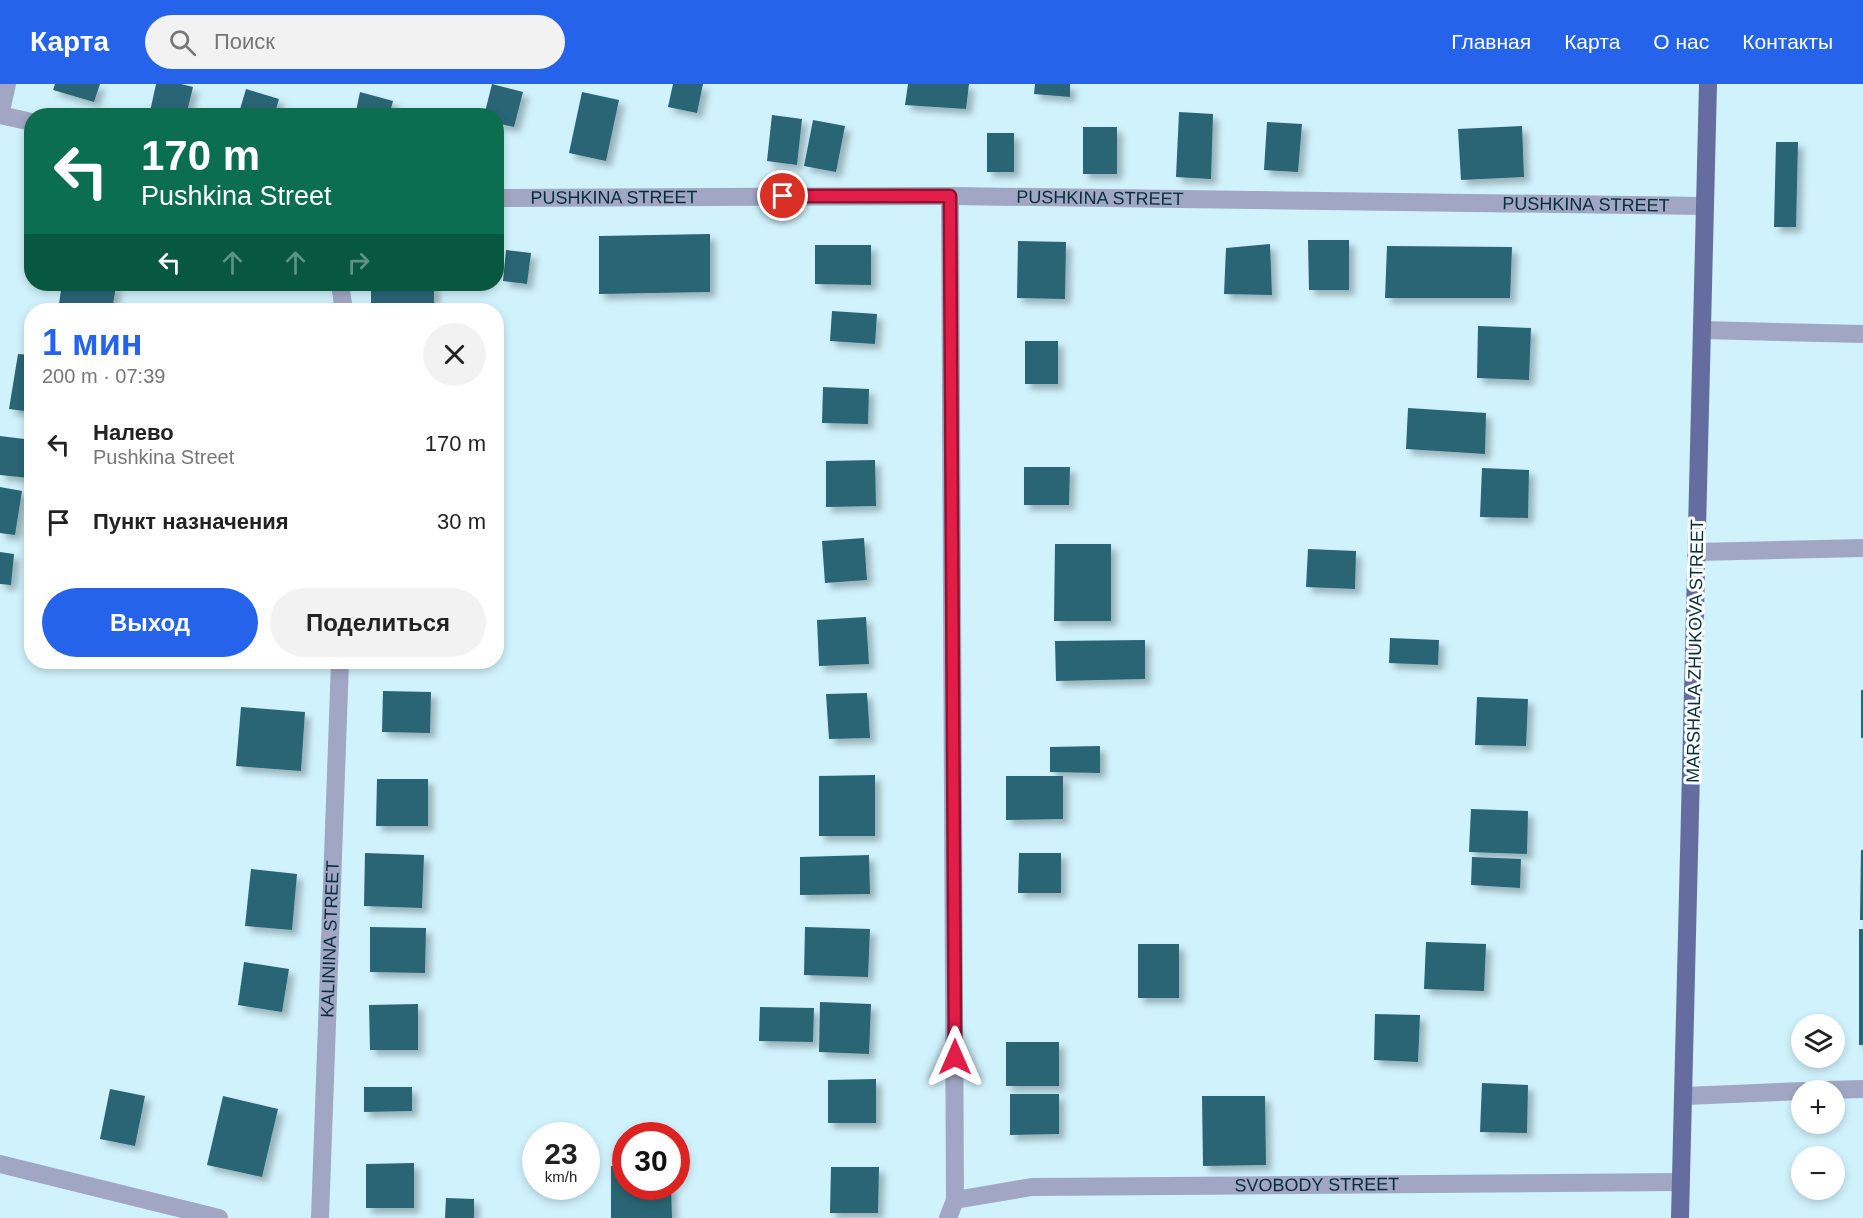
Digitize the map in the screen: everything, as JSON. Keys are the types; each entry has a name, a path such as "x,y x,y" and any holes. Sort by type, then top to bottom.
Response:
{"main road":[{"name":"MARSHALA ZHUKOVA STREET","path":"1680,1218 1685,1096 1708,84"}],"street":[{"path":"7,84 0,115 24,120"},
{"path":"948,1218 955,1200 950,196"},
{"name":"PUSHKINA STREET","path":"504,198 950,196 1705,206"},
{"path":"1702,330 1863,334"},
{"path":"1697,552 1863,548"},
{"name":"KALININA STREET","path":"320,1218 340,669"},
{"path":"1845,1089 1863,1089"},
{"path":"1685,1096 1791,1092"},
{"path":"0,1164 219,1218"},
{"name":"SVOBODY STREET","path":"955,1200 1032,1187 1680,1182"}],"building":[{"path":"55,84 100,84 94,102 53,90"},
{"path":"156,84 181,84 193,87 188,108 151,108"},
{"path":"492,84 523,92 514,127 504,125 504,108 486,108"},
{"path":"673,84 703,84 697,113 668,107"},
{"path":"908,84 969,84 966,109 905,105"},
{"path":"1035,84 1070,84 1070,97 1034,94"},
{"path":"246,89 279,99 276,108 240,108"},
{"path":"360,92 393,101 391,108 357,108"},
{"path":"582,92 619,100 606,161 569,153"},
{"path":"1179,112 1213,114 1211,179 1176,177"},
{"path":"772,115 802,119 797,165 767,161"},
{"path":"813,120 845,126 836,172 804,166"},
{"path":"1267,122 1302,124 1298,172 1264,170"},
{"path":"1522,126 1524,177 1461,180 1458,129"},
{"path":"1083,127 1117,127 1117,174 1083,174"},
{"path":"987,133 1014,133 1014,172 987,172"},
{"path":"1776,142 1798,142 1796,227 1774,227"},
{"path":"710,234 710,292 599,294 599,236"},
{"path":"1308,240 1349,240 1349,290 1309,290"},
{"path":"1018,241 1066,242 1065,299 1017,298"},
{"path":"1270,244 1272,295 1224,294 1226,248"},
{"path":"815,245 871,245 871,285 815,284"},
{"path":"1387,246 1512,247 1510,298 1385,298"},
{"path":"506,250 531,253 527,284 504,281"},
{"path":"61,291 115,291 113,303 59,303"},
{"path":"371,291 434,291 434,303 371,303"},
{"path":"832,311 877,314 875,344 830,341"},
{"path":"1478,326 1531,328 1529,380 1477,378"},
{"path":"1025,341 1058,341 1058,384 1025,384"},
{"path":"18,354 24,354 24,411 9,409"},
{"path":"823,387 869,389 868,424 822,423"},
{"path":"1408,408 1486,413 1485,454 1406,449"},
{"path":"0,436 24,439 24,477 0,475"},
{"path":"875,460 876,506 826,507 826,461"},
{"path":"1024,467 1070,467 1069,505 1024,505"},
{"path":"1482,468 1529,470 1528,518 1480,517"},
{"path":"0,487 22,491 15,535 0,533"},
{"path":"864,538 867,580 825,583 822,541"},
{"path":"1055,544 1111,544 1111,621 1054,621"},
{"path":"1308,549 1356,551 1355,589 1306,587"},
{"path":"0,552 14,554 11,585 0,584"},
{"path":"866,617 869,664 819,666 817,620"},
{"path":"1390,638 1439,640 1438,665 1389,663"},
{"path":"1145,640 1145,679 1056,681 1055,641"},
{"path":"1861,690 1863,690 1863,738 1861,738"},
{"path":"383,691 431,692 430,733 382,732"},
{"path":"867,693 870,738 829,739 826,694"},
{"path":"1477,697 1528,699 1526,746 1475,745"},
{"path":"241,707 305,712 301,771 236,766"},
{"path":"1100,746 1100,773 1050,772 1050,747"},
{"path":"875,775 875,836 819,836 819,776"},
{"path":"1006,776 1063,776 1063,819 1006,820"},
{"path":"377,779 428,779 428,826 376,826"},
{"path":"1471,809 1528,811 1527,854 1469,852"},
{"path":"1861,850 1863,850 1863,920 1860,920"},
{"path":"365,853 424,855 422,908 364,906"},
{"path":"1019,853 1061,853 1061,893 1018,893"},
{"path":"869,855 870,894 800,895 800,857"},
{"path":"1472,857 1521,859 1520,888 1471,885"},
{"path":"251,869 297,874 292,930 245,926"},
{"path":"370,927 426,928 425,973 370,972"},
{"path":"805,927 870,929 868,977 804,975"},
{"path":"1859,929 1863,929 1863,1045 1859,1045"},
{"path":"1426,942 1486,944 1484,991 1424,989"},
{"path":"1138,944 1179,944 1179,998 1138,998"},
{"path":"244,962 289,969 282,1012 238,1005"},
{"path":"820,1002 871,1004 869,1054 819,1052"},
{"path":"418,1004 418,1050 370,1050 369,1005"},
{"path":"760,1007 814,1008 813,1042 759,1041"},
{"path":"1375,1014 1420,1015 1418,1062 1374,1060"},
{"path":"1006,1042 1059,1042 1059,1086 1006,1086"},
{"path":"876,1079 876,1123 828,1123 828,1080"},
{"path":"1482,1083 1528,1085 1527,1133 1480,1132"},
{"path":"364,1087 412,1087 412,1111 364,1112"},
{"path":"110,1089 145,1096 135,1146 100,1139"},
{"path":"1010,1094 1059,1094 1059,1134 1010,1135"},
{"path":"223,1096 278,1109 262,1177 207,1165"},
{"path":"1202,1096 1265,1096 1266,1165 1203,1166"},
{"path":"414,1163 414,1208 366,1208 366,1164"},
{"path":"611,1166 612,1200 671,1200 672,1218 611,1218"},
{"path":"831,1167 879,1167 878,1213 830,1213"},
{"path":"446,1198 474,1199 474,1218 445,1218"}],"route":[{"path":"783,196 950,196 955,1057"}]}
